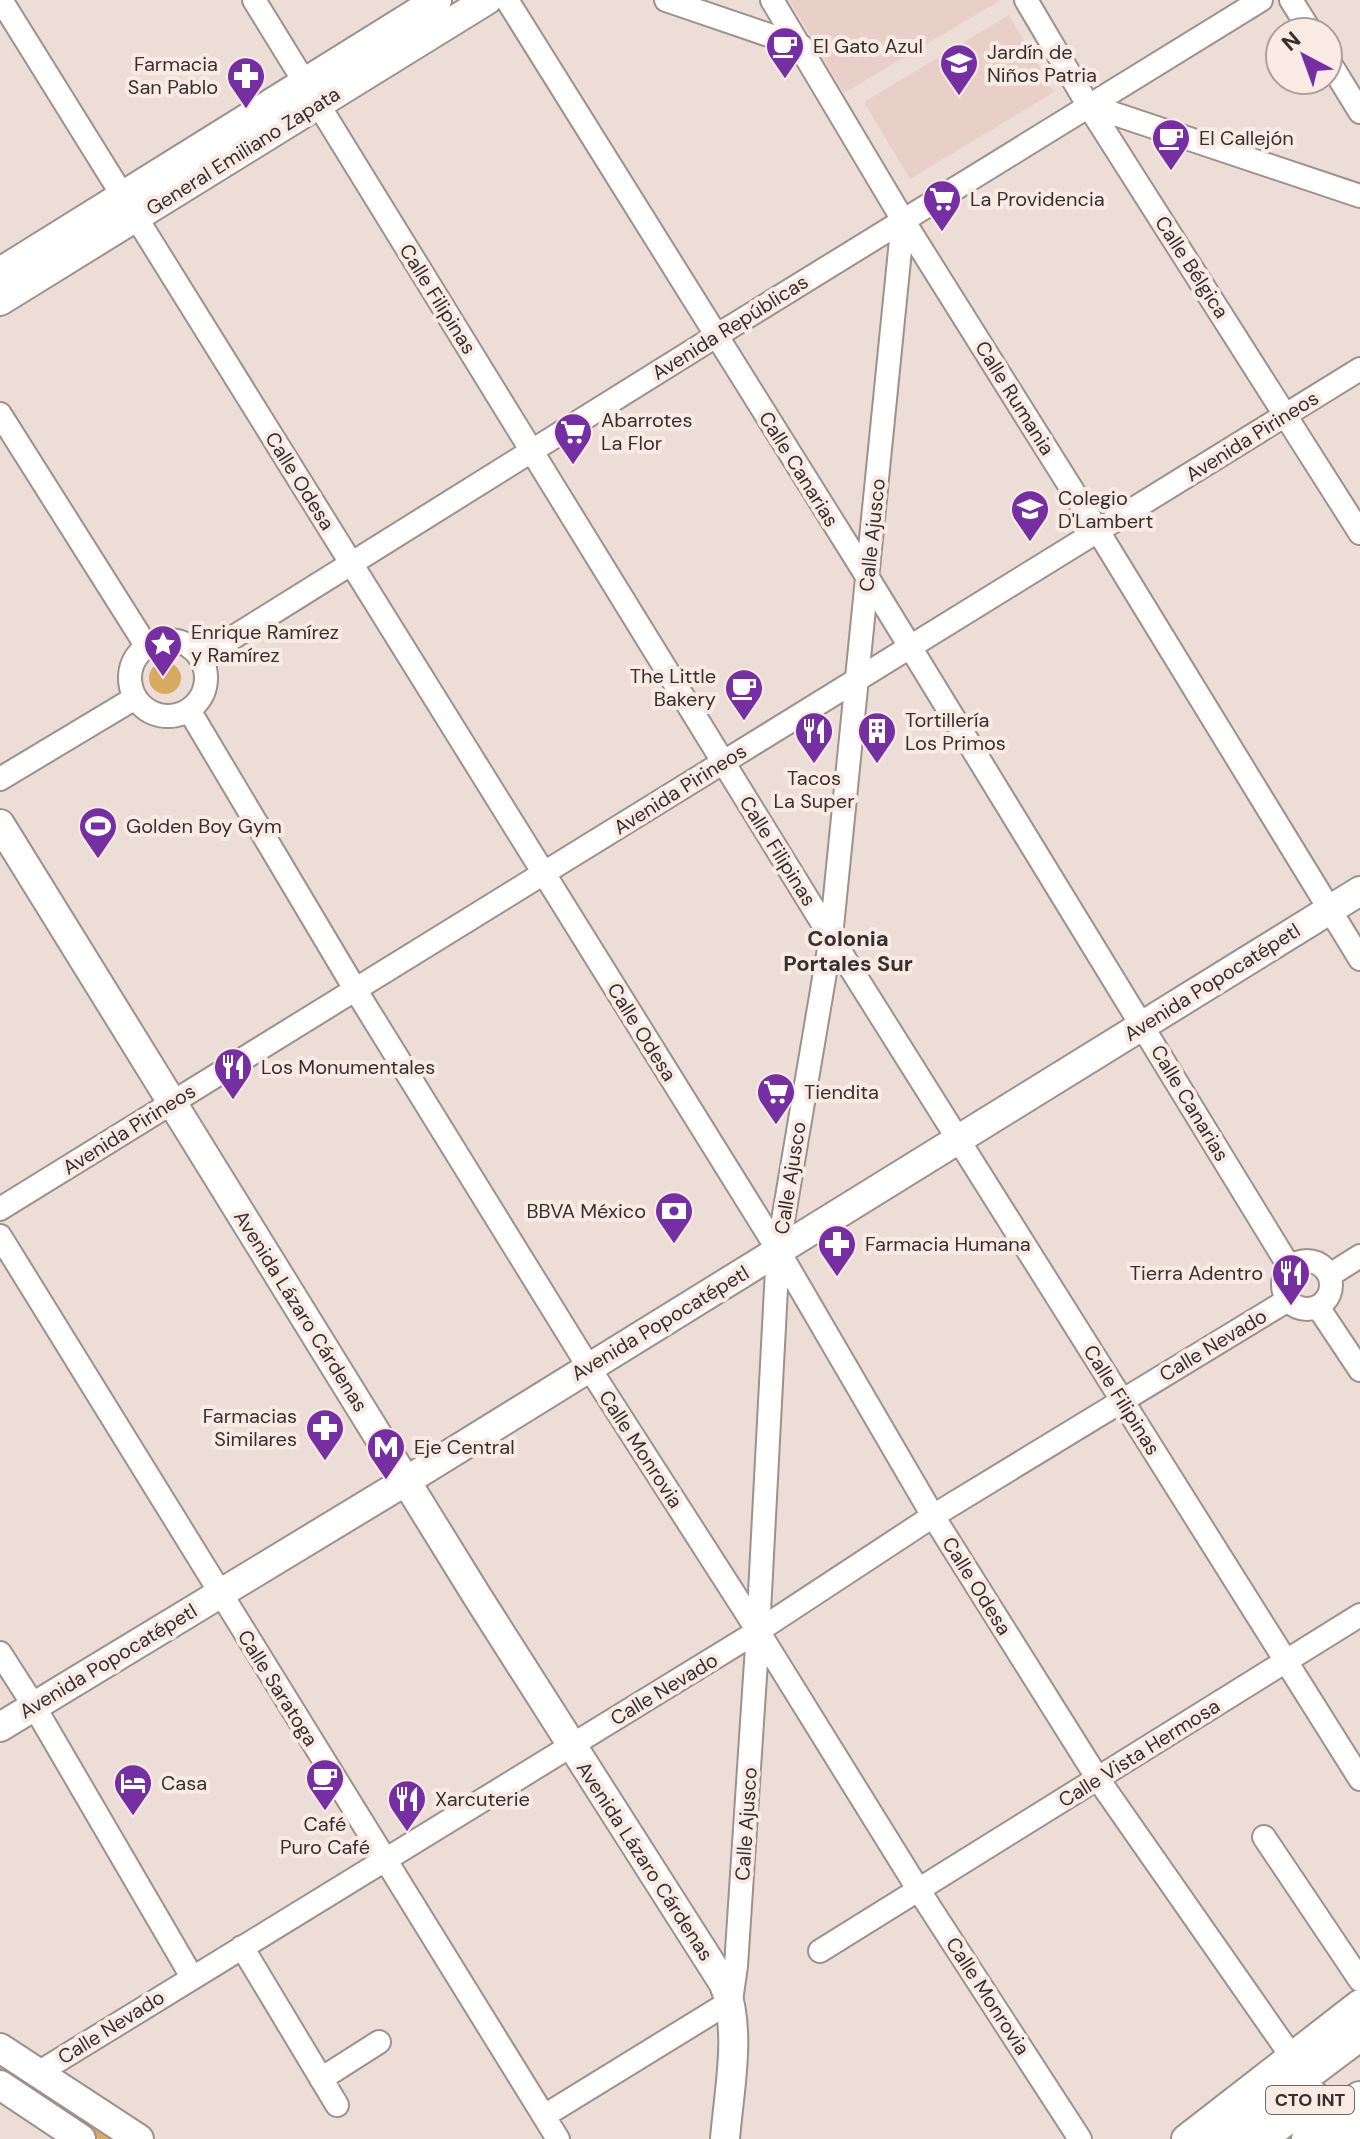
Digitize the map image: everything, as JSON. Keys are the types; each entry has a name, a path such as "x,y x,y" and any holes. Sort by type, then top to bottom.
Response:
{"highway":[{"path":"1220,2139 1360,2034"},
{"name":"CTO INT","path":"1260,2139 1360,2061"},
{"name":"CTO INT","path":"1308,2139 1360,2098"},
{"path":"1345,2139 1360,2125"}],"main road":[{"name":"General Emiliano Zapata","path":"311,94 437,0"},
{"name":"General Emiliano Zapata","path":"0,301 128,208 311,94 487,0"},
{"name":"General Emiliano Zapata","path":"0,272 128,208"},
{"name":"Avenida Lázaro Cárdenas","path":"0,824 571,1746 724,1984 731,2001"},
{"name":"Avenida Popocatépetl","path":"0,1727 406,1481 1360,891"},
{"name":"Calle Ajusco","path":"725,2139 733,2026 731,2001"},
{"name":"CTO INT","path":"1186,2139 1360,2004"},
{"path":"0,2048 139,2139"},
{"path":"0,2085 81,2139"}],"street":[{"name":"Calle Odesa","path":"1,0 778,1250 933,1516 1098,1779 1292,2057"},
{"name":"Calle Filipinas","path":"254,0 831,937 1360,1779"},
{"name":"Calle Canarias","path":"507,0 868,578 1290,1268"},
{"path":"666,0 801,46"},
{"name":"Calle Rumania","path":"772,0 903,220 1360,959"},
{"name":"Calle Bélgica","path":"1026,0 1088,105 1360,533"},
{"name":"Avenida Repúblicas","path":"200,658 1261,0"},
{"path":"1344,86 1360,112"},
{"path":"1088,105 1360,196"},
{"name":"Calle Ajusco","path":"731,2001 758,1631 778,1250 831,937 903,220"},
{"name":"Avenida Pirineos","path":"0,1209 1360,369"},
{"path":"0,414 147,647"},
{"path":"158,642 182,643 200,658 206,680 204,691 189,710 166,716 154,714 135,698 131,687 133,665 147,647 158,642"},
{"path":"0,779 135,698"},
{"name":"Calle Monrovia","path":"189,710 355,989 588,1366 918,1889 1080,2139"},
{"name":"Calle Saratoga","path":"0,1236 558,2139"},
{"path":"1330,1275 1360,1256"},
{"path":"1304,1261 1312,1261 1326,1268 1330,1275 1330,1293 1318,1307 1305,1310 1288,1300 1283,1283 1290,1268 1304,1261"},
{"name":"Calle Nevado","path":"38,2073 758,1631 933,1516 1288,1300"},
{"path":"1318,1307 1360,1370"},
{"name":"Calle Vista Hermosa","path":"820,1951 1360,1615"},
{"path":"0,1653 192,1977"},
{"path":"1264,1837 1360,1980"},
{"path":"242,1947 337,2105"},
{"path":"544,2116 731,2001"},
{"path":"321,2079 379,2042"}],"shaded area":[{"path":"789,0 1001,0 844,93"},
{"name":"Jardín de Niños Patria","path":"1009,15 1054,92 910,179 864,102"},
{"path":"165,662 177,666 181,678 177,690 165,694 153,690 149,678 153,666"},
{"path":"0,2059 122,2139 99,2139 0,2074"}],"place":[{"name":"El Gato Azul","path":"785,80"},
{"name":"Jardín de Niños Patria","path":"959,97"},
{"name":"Farmacia San Pablo","path":"246,110"},
{"name":"El Callejón","path":"1171,172"},
{"name":"La Providencia","path":"942,233"},
{"name":"Abarrotes La Flor","path":"573,466"},
{"name":"Colegio D'Lambert","path":"1030,543"},
{"name":"Enrique Ramírez y Ramírez","path":"163,678"},
{"name":"The Little Bakery","path":"744,722"},
{"name":"Tacos La Super","path":"814,765"},
{"name":"Tortillería Los Primos","path":"877,765"},
{"name":"Golden Boy Gym","path":"98,860"},
{"name":"Los Monumentales","path":"233,1101"},
{"name":"Tiendita","path":"776,1126"},
{"name":"BBVA México","path":"674,1245"},
{"name":"Farmacia Humana","path":"837,1278"},
{"name":"Tierra Adentro","path":"1291,1307"},
{"name":"Farmacias Similares","path":"325,1462"},
{"name":"Eje Central","path":"386,1481"},
{"name":"Café Puro Café","path":"325,1812"},
{"name":"Casa","path":"133,1817"},
{"name":"Xarcuterie","path":"407,1833"}],"district":[{"name":"Colonia Portales Sur","path":"848,950"}]}
